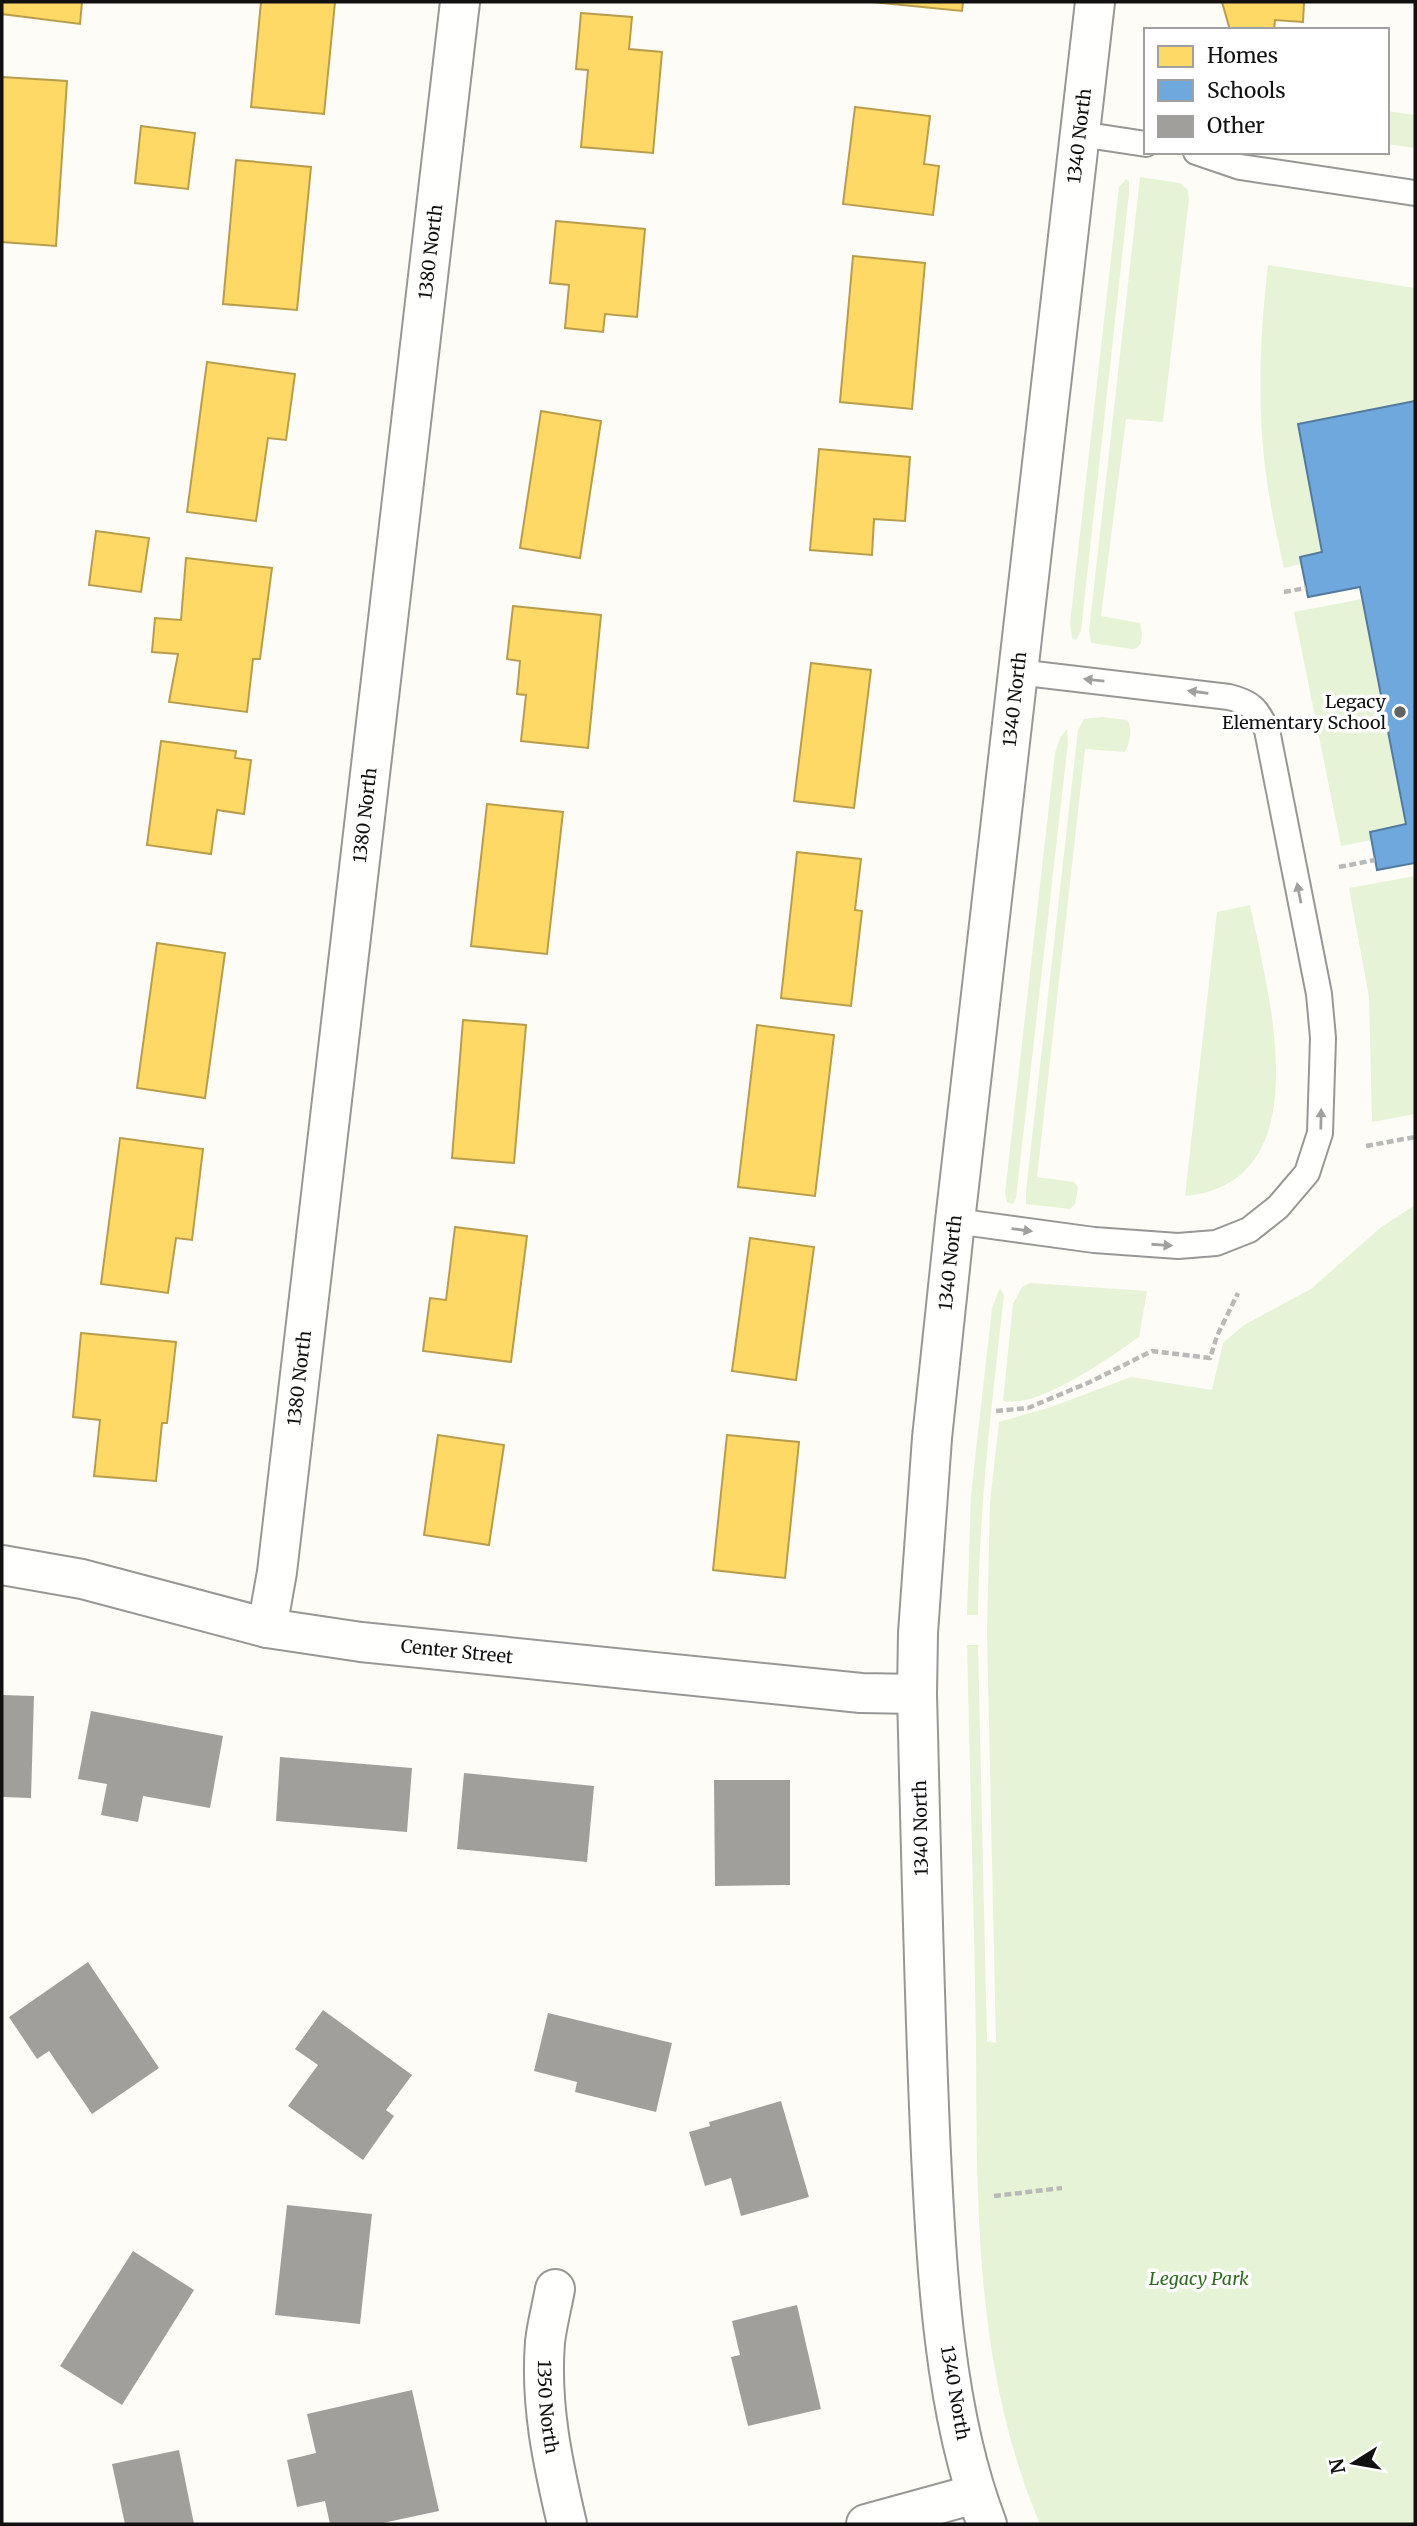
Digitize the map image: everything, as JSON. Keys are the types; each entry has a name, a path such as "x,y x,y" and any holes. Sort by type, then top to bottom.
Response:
{"street":[{"name":"1380 North","path":"267,1628 280,1544 460,2"},
{"name":"1340 North","path":"981,2509 955,2406 937,2264 928,2092 918,1633 932,1438 955,1221 1095,2"},
{"name":"Center Street","path":"2,1565 82,1579 267,1628 361,1642 861,1693 918,1694"},
{"name":"1350 North","path":"555,2289 545,2342 544,2396 550,2452 567,2524"},
{"path":"866,2524 981,2509"}],"lane":[{"path":"1080,135 1144,144"},
{"path":"1202,154 1241,167 1415,193"},
{"path":"955,1221 1094,1240 1178,1246 1216,1243 1249,1230 1278,1207 1307,1173 1320,1133 1323,1038 1319,994 1267,730 1257,710 1246,701 1229,697 1017,672"}],"path":[{"path":"1284,592 1306,587"},
{"path":"1339,867 1375,860"},
{"path":"1366,1146 1415,1138"},
{"path":"996,1411 1028,1408 1152,1352 1210,1358 1217,1336 1238,1293"},
{"path":"994,2196 1062,2188"}],"green space":[{"path":"1389,111 1415,115 1415,148 1389,144"},
{"path":"1140,177 1180,183 1188,190 1189,199 1163,422 1126,419 1101,616 1140,623 1141,643 1132,649 1091,643 1089,631"},
{"path":"1126,179 1129,181 1129,193 1081,631 1076,640 1072,638 1070,623 1119,187"},
{"path":"1268,265 1415,288 1415,401 1298,424 1322,552 1300,557 1301,564 1284,568 1266,471 1261,412 1261,353"},
{"path":"1362,599 1406,824 1370,832 1371,840 1341,846 1294,612"},
{"path":"1102,717 1127,720 1130,736 1125,752 1085,749 1037,1177 1074,1182 1078,1187 1075,1204 1070,1209 1026,1204 1026,1191 1078,730 1084,719"},
{"path":"1067,729 1068,742 1016,1198 1013,1204 1007,1202 1005,1193 1055,753 1061,736"},
{"path":"1415,876 1415,1114 1372,1122 1369,997 1349,888"},
{"path":"1250,905 1274,1032 1276,1078 1271,1121 1256,1157 1228,1183 1185,1196 1217,912"},
{"name":"Legacy Park","path":"1415,1205 1415,2524 1040,2524 1018,2465 1002,2406 991,2346 979,2226 967,1645 978,1645 987,2041 996,2043 987,1632 990,1502 999,1422 1051,1407 1131,1377 1212,1390 1223,1343 1244,1325 1311,1289 1380,1228"},
{"path":"1030,1283 1147,1291 1139,1337 1054,1390 1018,1401 1003,1401 1013,1304 1022,1287"},
{"path":"1000,1288 1004,1295 984,1495 978,1615 967,1615 971,1495 992,1308"}],"building: Homes":[{"path":"2,2 82,2 80,24 2,14"},
{"path":"261,2 335,2 324,114 251,107"},
{"path":"872,2 963,2 962,11"},
{"path":"1222,2 1304,2 1303,22 1275,20 1274,28 1229,28"},
{"path":"581,13 632,17 629,49 662,52 653,153 581,147 588,70 576,69"},
{"path":"2,77 67,81 56,246 2,242"},
{"path":"855,107 930,116 924,164 939,166 933,215 843,204"},
{"path":"141,126 195,133 188,189 135,183"},
{"path":"236,160 311,167 297,310 223,304"},
{"path":"556,221 645,229 637,317 605,314 603,332 565,328 569,285 550,283"},
{"path":"853,256 925,263 912,409 840,402"},
{"path":"207,362 295,374 286,440 268,438 256,521 187,512"},
{"path":"541,411 601,421 580,558 520,548"},
{"path":"819,449 910,457 905,521 874,519 872,555 810,550"},
{"path":"96,531 149,538 141,592 89,585"},
{"path":"186,558 272,568 260,659 253,659 247,712 169,702 178,654 152,652 155,618 181,620"},
{"path":"513,606 601,615 588,748 521,741 526,695 517,694 520,661 507,659"},
{"path":"811,663 871,670 854,808 794,801"},
{"path":"161,741 236,751 235,758 251,760 244,814 217,810 211,854 147,845"},
{"path":"487,804 563,812 547,954 471,946"},
{"path":"797,852 861,859 855,910 862,911 851,1006 781,998"},
{"path":"157,943 225,953 205,1098 137,1088"},
{"path":"463,1020 526,1025 514,1163 452,1158"},
{"path":"757,1025 834,1035 815,1196 738,1187"},
{"path":"120,1138 203,1149 192,1240 176,1238 168,1293 101,1284"},
{"path":"455,1227 527,1236 511,1362 423,1351 430,1298 446,1300"},
{"path":"750,1238 814,1247 796,1380 732,1371"},
{"path":"81,1333 176,1342 167,1423 162,1423 156,1481 94,1476 100,1420 73,1417"},
{"path":"438,1435 504,1445 489,1545 424,1535"},
{"path":"727,1435 799,1442 785,1578 713,1570"}],"building: Schools":[{"name":"Legacy Elementary School","path":"1415,401 1415,863 1377,870 1370,832 1406,824 1360,587 1308,597 1300,557 1322,552 1298,424"}],"building: Other":[{"path":"2,1695 34,1696 31,1798 2,1797"},
{"path":"91,1711 223,1736 210,1808 143,1796 138,1822 101,1815 107,1784 78,1779"},
{"path":"280,1757 412,1768 407,1832 276,1821"},
{"path":"464,1773 594,1786 587,1862 457,1849"},
{"path":"714,1780 790,1780 790,1885 715,1886"},
{"path":"88,1962 159,2068 92,2114 49,2051 37,2059 9,2017"},
{"path":"323,2010 412,2075 386,2110 394,2116 363,2160 288,2106 318,2065 295,2049"},
{"path":"548,2013 672,2043 656,2112 575,2092 577,2082 534,2071"},
{"path":"781,2101 809,2197 741,2216 731,2178 705,2186 689,2132 710,2126 709,2122"},
{"path":"287,2205 372,2214 360,2324 275,2315"},
{"path":"133,2251 194,2290 122,2405 60,2366"},
{"path":"797,2305 821,2409 748,2426 731,2357 740,2355 732,2321"},
{"path":"412,2390 439,2511 378,2524 330,2524 325,2501 297,2507 287,2460 316,2453 307,2414"},
{"path":"179,2450 194,2524 125,2524 112,2464"}],"place":[{"name":"Legacy Elementary School","path":"1400,712"}]}
